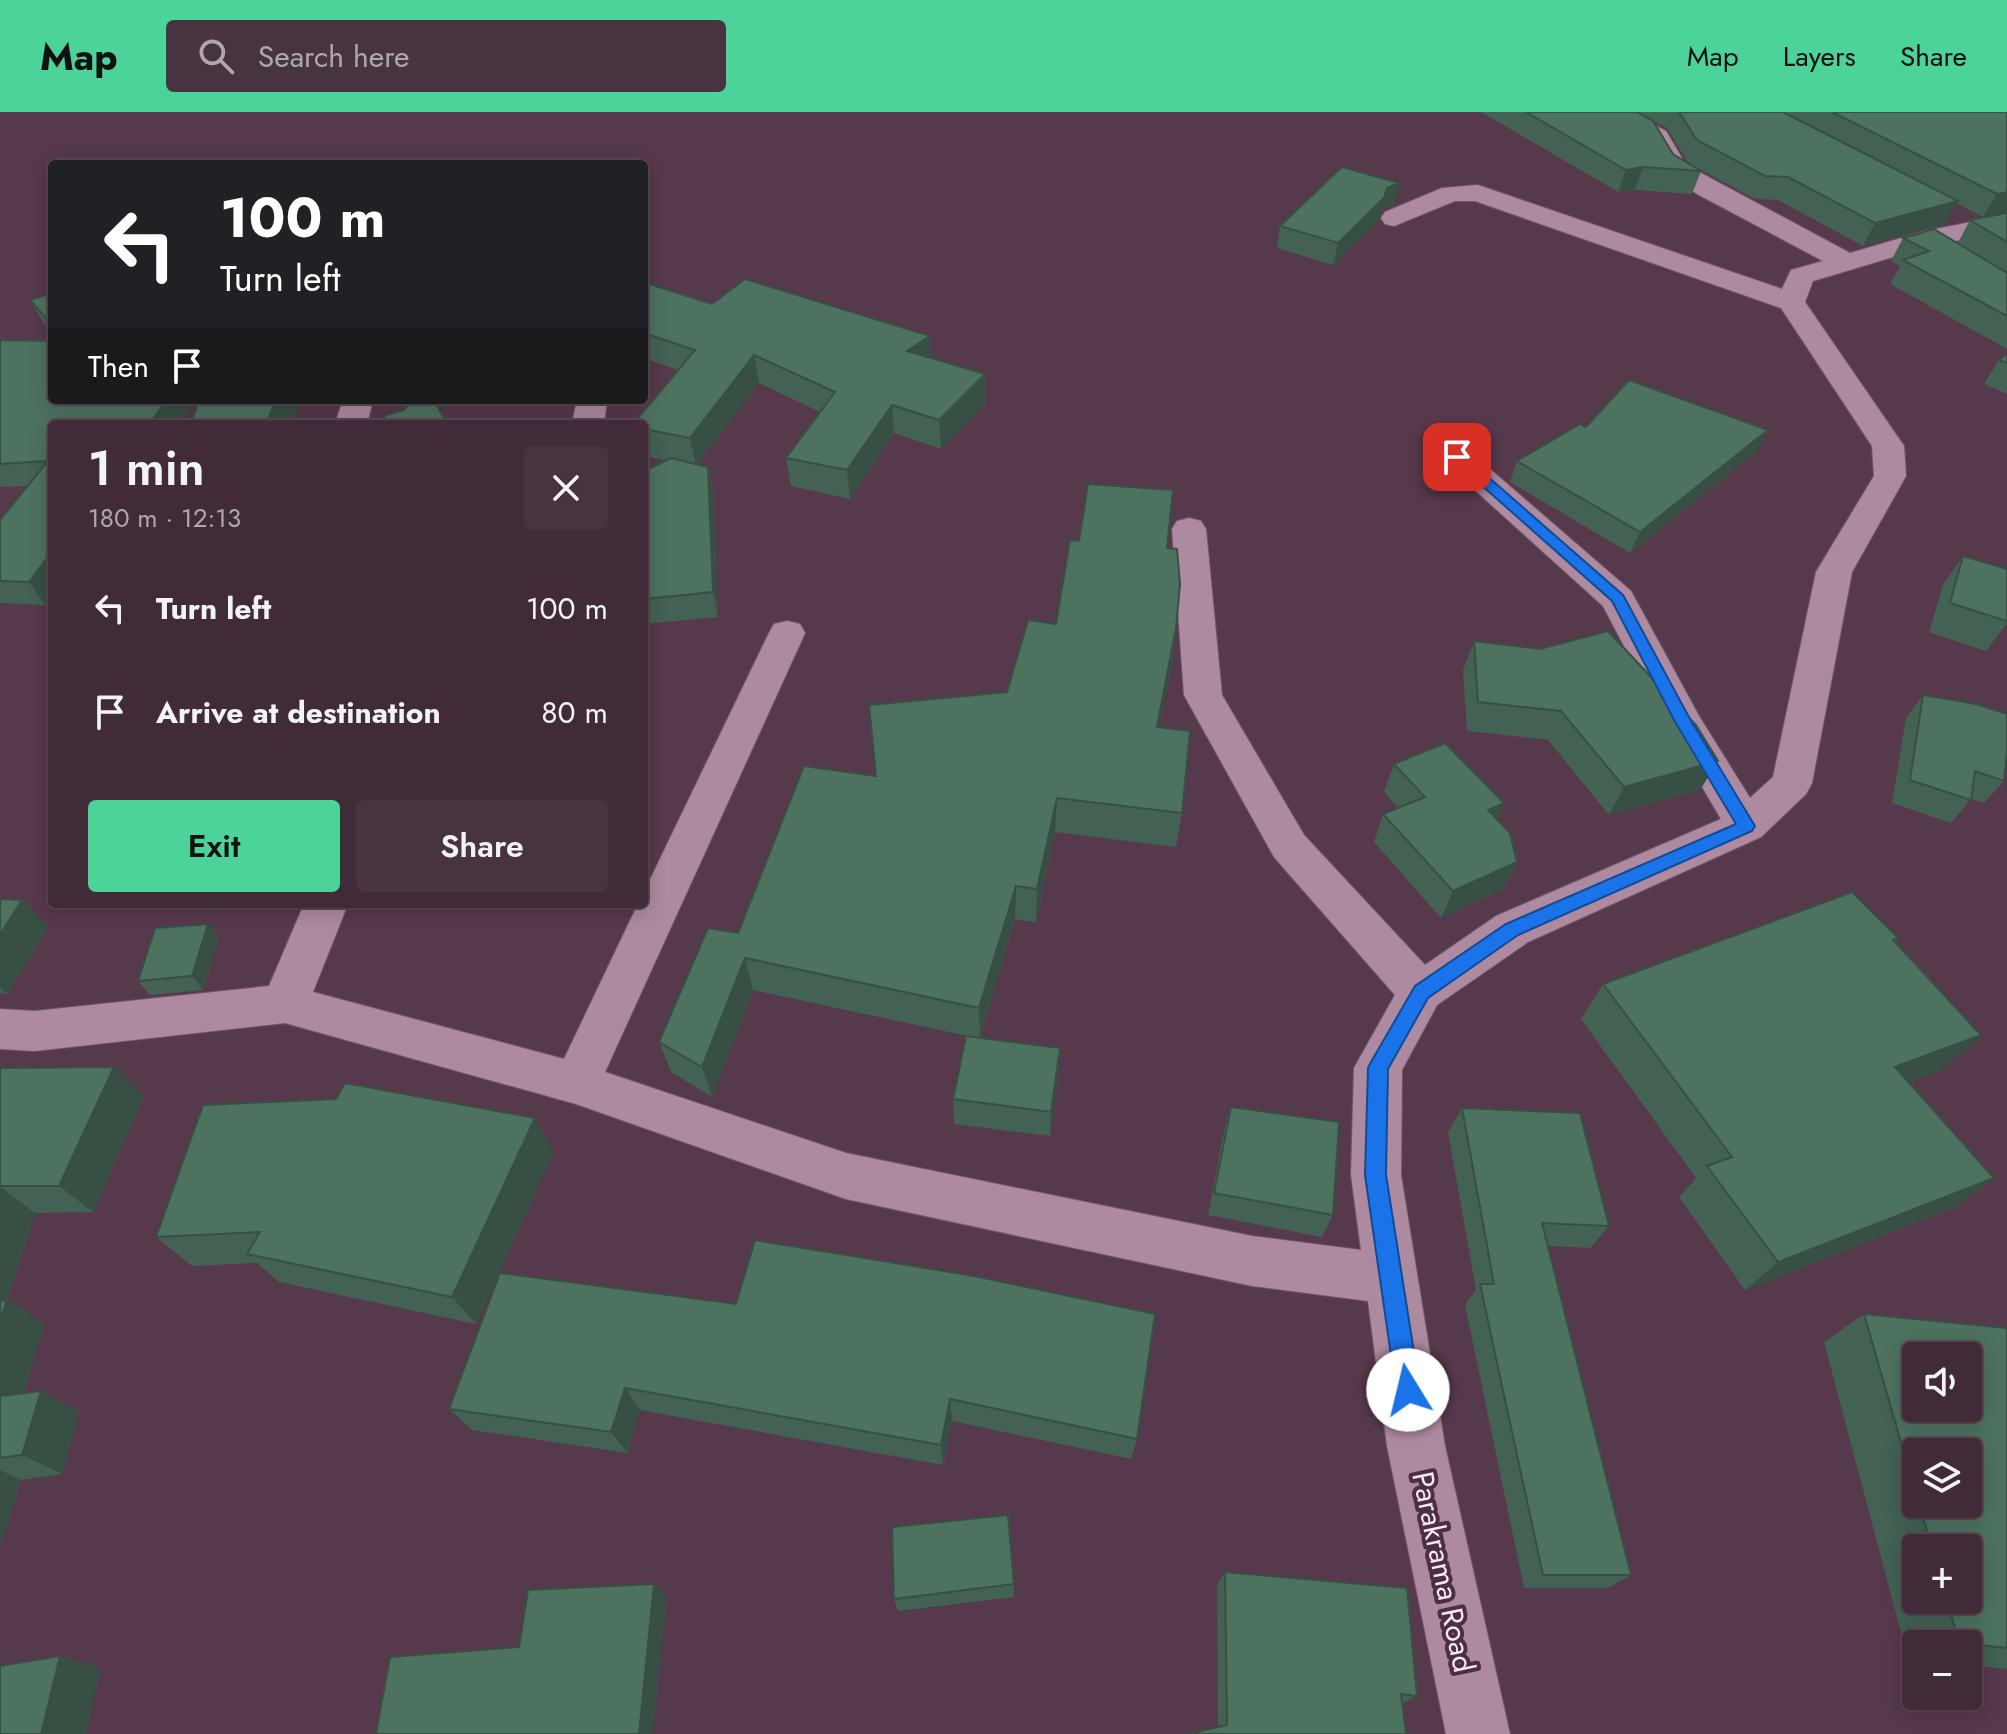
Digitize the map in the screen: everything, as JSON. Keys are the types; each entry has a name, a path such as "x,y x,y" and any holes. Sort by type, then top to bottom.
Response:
{"street":[{"path":"1611,112 1657,136 1676,170 1697,184 1847,262"},
{"path":"1394,218 1451,193 1478,193 1791,302 1801,276 1847,262 1931,223 1993,226"},
{"path":"1931,223 1960,261"},
{"name":"Parakrama Road","path":"1478,1734 1416,1446 1376,1175 1378,1068 1421,992 1512,929 1746,826 1792,783 1834,572 1890,476 1888,446 1791,302"},
{"path":"1457,457 1618,599 1682,720 1746,826"},
{"path":"1189,529 1203,695 1289,846 1421,992"},
{"path":"576,1083 787,633"},
{"path":"285,1004 324,908"},
{"path":"0,1029 35,1031 285,1004 576,1083 846,1176 1252,1261 1391,1279"}],"building":[{"path":"1526,112 1637,112 1653,121 1673,154 1701,171 1643,167 1626,170"},
{"path":"1679,112 1783,112 1958,201 1875,223 1788,177 1765,176 1697,140"},
{"path":"1832,112 2007,112 2007,192 1997,194"},
{"path":"1342,167 1399,183 1387,188 1384,198 1338,243 1280,226"},
{"path":"2007,213 2007,242 1970,220"},
{"path":"1934,229 2007,273 2007,316 1903,260 1929,251 1903,238"},
{"path":"745,279 930,336 907,351 985,374 939,420 892,405 847,470 786,458 835,392 754,355 690,438 648,430 648,420 636,420 695,350 648,334 648,285 712,304"},
{"path":"48,294 48,320 30,300"},
{"path":"0,340 48,341 48,404 164,404 152,420 48,420 48,461 0,464"},
{"path":"1629,380 1768,430 1640,532 1517,461 1580,424 1586,427"},
{"path":"198,404 274,404 268,420 192,420"},
{"path":"408,404 436,404 445,420 386,420 384,416 404,410"},
{"path":"671,458 708,467 713,592 648,599 648,469"},
{"path":"48,461 48,556 29,582 0,581 0,520"},
{"path":"1088,484 1173,490 1167,548 1177,549 1180,584 1176,628 1157,727 1190,731 1182,813 1057,798 1037,889 1016,886 979,1008 745,958 702,1067 659,1042 708,928 738,933 804,766 876,776 869,705 1007,692 1028,620 1056,624 1070,540 1079,541"},
{"path":"1963,556 2007,569 2007,621 1950,603"},
{"path":"1608,631 1696,725 1718,761 1624,787 1561,711 1478,702 1474,641 1540,649"},
{"path":"1923,695 1976,704 2007,714 2004,781 1975,771 1971,800 1910,780"},
{"path":"1445,743 1504,803 1488,810 1510,833 1517,862 1453,891 1383,814 1425,797 1394,764"},
{"path":"1852,892 1898,938 1893,940 1981,1035 1895,1067 1994,1178 1778,1262 1707,1166 1732,1157 1603,984"},
{"path":"0,899 22,900 0,935"},
{"path":"208,924 192,976 138,981 155,928"},
{"path":"966,1036 1060,1048 1051,1112 953,1099"},
{"path":"114,1067 59,1186 0,1186 0,1068"},
{"path":"345,1083 535,1118 452,1297 247,1254 260,1232 156,1237 203,1105 336,1099"},
{"path":"1231,1107 1339,1122 1333,1215 1214,1193"},
{"path":"1462,1108 1580,1113 1609,1226 1542,1223 1631,1575 1543,1575 1480,1284 1494,1284"},
{"path":"755,1240 974,1276 1155,1314 1137,1439 950,1399 941,1445 625,1388 611,1432 449,1409 500,1273 736,1304"},
{"path":"7,1300 0,1321 0,1301"},
{"path":"1864,1314 2007,1328 2007,1648 1982,1645 1982,1630 1955,1630 1951,1614 1982,1614 1982,1534 1928,1534 1923,1518 1982,1518 1982,1438 1902,1438 1902,1446"},
{"path":"41,1391 22,1455 0,1458 0,1396"},
{"path":"1008,1515 1014,1584 894,1599 892,1527"},
{"path":"1225,1572 1407,1588 1417,1696 1401,1694 1406,1734 1188,1734 1227,1725"},
{"path":"654,1584 639,1734 376,1734 390,1657 519,1647 528,1590"},
{"path":"60,1656 41,1734 0,1734 0,1666"}],"route":[{"path":"1408,1390 1376,1175 1378,1068 1421,992 1512,929 1746,826 1682,720 1618,599 1457,457"}]}
